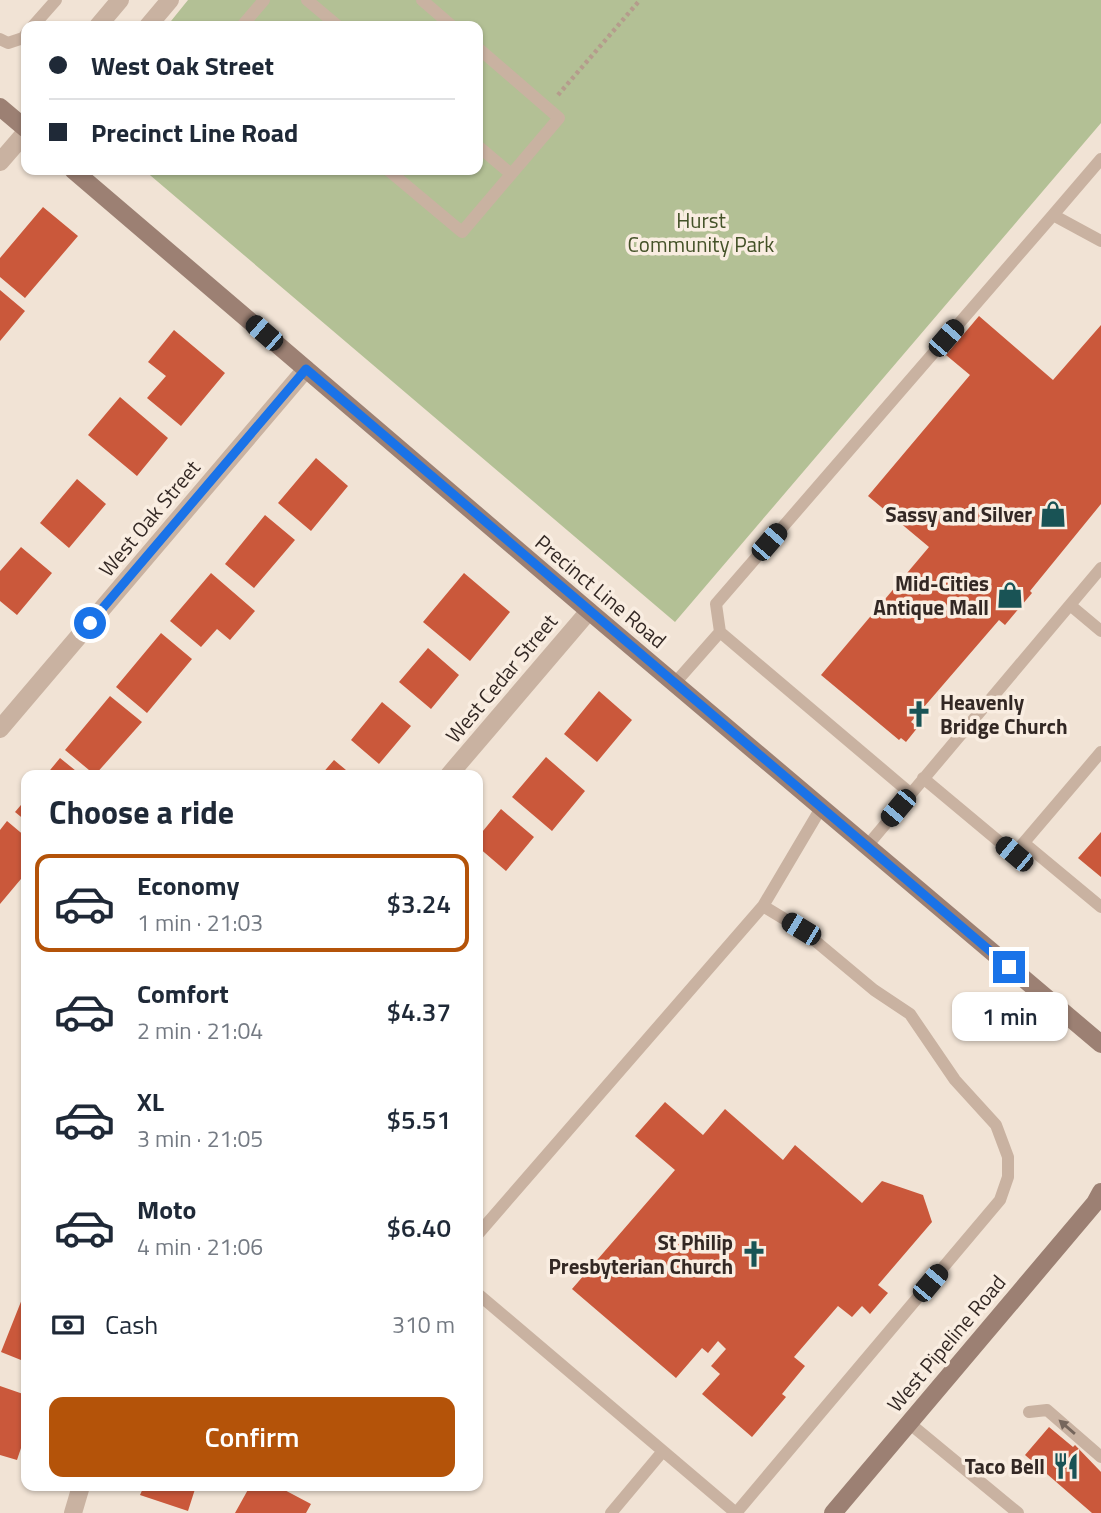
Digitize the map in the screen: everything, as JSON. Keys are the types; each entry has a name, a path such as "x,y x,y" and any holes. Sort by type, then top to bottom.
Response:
{"main road":[{"path":"0,107 21,126"},
{"name":"Precinct Line Road","path":"79,175 1101,1044"},
{"name":"West Pipeline Road","path":"833,1513 1099,1198"}],"street":[{"path":"102,21 120,0"},
{"path":"152,21 168,1"},
{"path":"0,162 21,136"},
{"name":"West Oak Street","path":"0,729 306,369"},
{"name":"West Cedar Street","path":"453,770 589,611"},
{"path":"73,1513 80,1491"}],"lane":[{"path":"37,21 56,0"},
{"path":"246,21 264,0"},
{"path":"307,0 332,21"},
{"path":"422,0 446,21"},
{"path":"0,39 8,43 21,39"},
{"path":"393,175 462,232 559,118 483,52"},
{"path":"483,150 511,174"},
{"path":"911,793 720,632 716,604 1101,159"},
{"path":"1053,215 1101,241"},
{"path":"867,846 1101,568"},
{"path":"1070,605 1101,631"},
{"path":"674,683 720,632"},
{"path":"923,778 1014,854 1101,752"},
{"path":"483,1228 763,906 821,808"},
{"path":"1024,843 1101,907"},
{"path":"483,1298 736,1513 1000,1200 1008,1177 1008,1157 996,1125 955,1080 910,1014 874,990 801,929 763,906"},
{"path":"1029,1412 1047,1410 1101,1457"},
{"path":"909,1423 1018,1513"},
{"path":"611,1513 663,1451"}],"path":[{"path":"547,108 640,0"}],"green space":[{"name":"Hurst Community Park","path":"188,0 1101,0 1101,123 675,622 150,175 483,175 483,21 171,21"}],"building":[{"path":"43,207 78,236 25,298 0,277 0,258"},
{"path":"0,290 25,311 0,341"},
{"path":"979,316 1053,380 1101,325 1101,504 1005,625 999,620 911,722 918,727 906,742 901,738 899,740 821,675 929,547 868,496 970,375 946,355"},
{"path":"174,330 225,373 181,426 147,398 166,376 148,362"},
{"path":"120,397 168,438 137,476 88,435"},
{"path":"316,458 348,486 311,531 278,503"},
{"path":"77,479 106,504 69,548 40,523"},
{"path":"265,515 295,540 254,588 225,564"},
{"path":"21,547 52,573 17,615 0,601 0,571"},
{"path":"211,573 255,611 230,640 217,629 201,647 170,621"},
{"path":"464,573 510,612 470,661 423,622"},
{"path":"161,633 192,659 147,713 116,687"},
{"path":"428,648 459,675 431,709 399,682"},
{"path":"599,691 632,720 597,762 564,734"},
{"path":"110,696 142,722 99,770 89,770 65,750"},
{"path":"382,702 411,726 379,764 351,740"},
{"path":"546,757 585,791 552,831 512,797"},
{"path":"60,758 75,770 50,770"},
{"path":"334,760 346,770 325,770"},
{"path":"21,805 21,817 15,812"},
{"path":"501,809 534,837 506,871 483,851 483,831"},
{"path":"7,821 21,833 21,879 0,904 0,830"},
{"path":"1101,832 1101,877 1078,858"},
{"name":"St Philip Presbyterian Church","path":"665,1102 703,1135 725,1109 783,1160 795,1145 862,1203 882,1181 923,1195 932,1222 878,1285 888,1293 870,1314 862,1306 852,1317 838,1306 794,1357 805,1366 782,1394 786,1397 752,1437 702,1394 720,1374 711,1366 726,1349 718,1341 708,1353 702,1348 676,1378 572,1289 675,1170 635,1136"},
{"path":"21,1302 21,1360 1,1352"},
{"path":"0,1386 21,1393 21,1448 17,1460 0,1455"},
{"name":"Taco Bell","path":"1049,1427 1073,1447 1075,1445 1101,1472 1101,1513 1092,1513 1025,1455"},
{"path":"142,1491 194,1491 188,1511 140,1495"},
{"path":"247,1491 286,1491 311,1504 306,1513 235,1513"}],"place":[{"name":"Sassy and Silver","path":"1053,514"},
{"name":"Mid-Cities Antique Mall","path":"1010,595"},
{"name":"Heavenly Bridge Church","path":"919,714"},
{"name":"St Philip Presbyterian Church","path":"754,1254"},
{"name":"Taco Bell","path":"1066,1466"}],"route":[{"path":"90,623 306,369 1009,967"}]}
